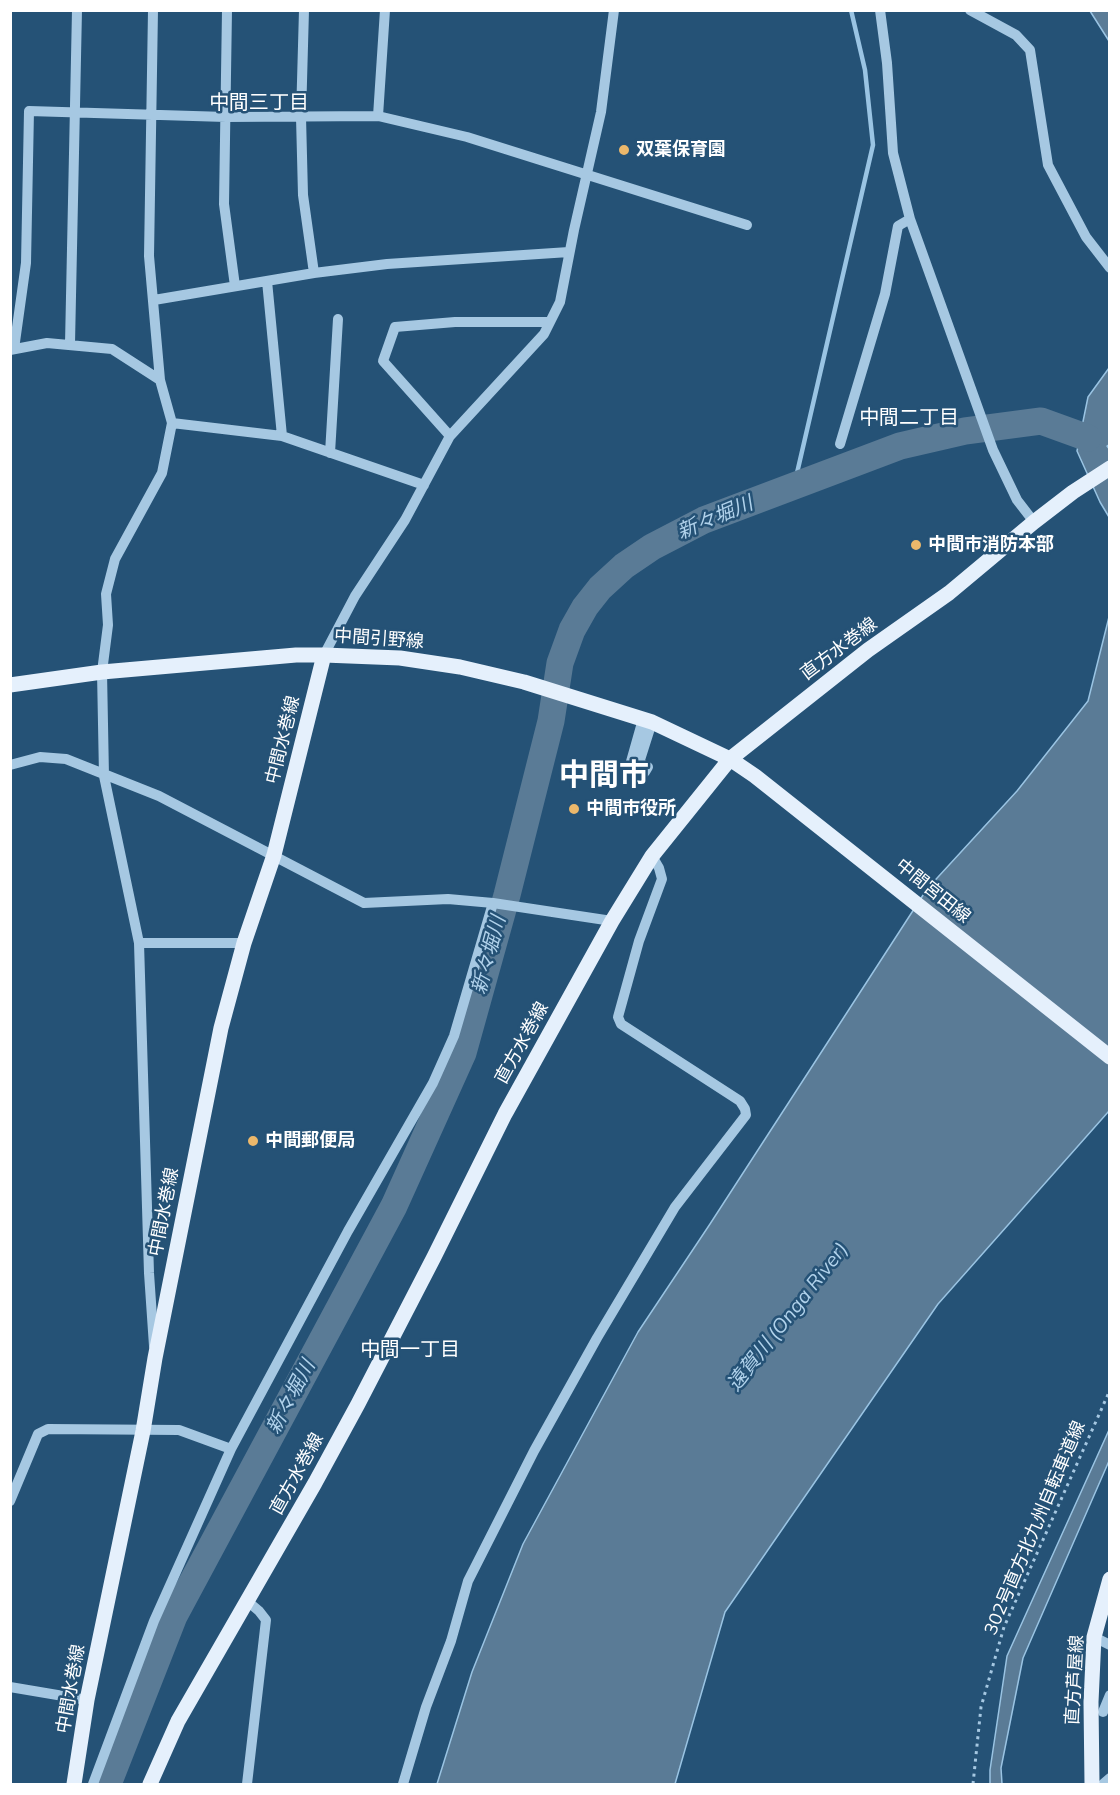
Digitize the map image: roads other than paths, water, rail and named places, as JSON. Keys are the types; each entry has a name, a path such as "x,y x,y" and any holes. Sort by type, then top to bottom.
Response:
{"main road":[{"name":"直方水巻線","path":"150,1785 178,1721 315,1483 506,1114 612,921 652,856 730,759 868,650 950,593 1034,522 1110,468"},
{"name":"中間引野線","path":"10,685 102,672 296,655 410,660 460,667 524,682 647,720 730,759"},
{"name":"中間水巻線","path":"74,1785 87,1700 143,1431 154,1358 220,1028 273,855 324,655"},
{"name":"中間宮田線","path":"730,759 755,776 1110,1057"},
{"name":"直方芦屋線","path":"1092,1785 1091,1702 1094,1637 1110,1579"}],"street":[{"path":"69,344 77,10"},
{"path":"153,10 149,256 160,380 172,423 162,473 115,559 106,594 108,626 102,672 104,776 139,943 149,1272 154,1358"},
{"path":"227,10 224,204 235,286"},
{"path":"304,10 301,117 303,195 314,273"},
{"path":"378,116 385,10"},
{"path":"324,655 355,596 405,520 450,436 544,334 560,302 585,175 601,112 614,10"},
{"path":"880,10 887,63 893,153 910,219 993,450 1017,500 1034,522"},
{"path":"970,10 1016,35 1030,50 1048,165 1086,237 1110,268"},
{"path":"160,380 112,349 47,343 12,350 26,263 29,111 226,117 378,116 467,137 747,225"},
{"path":"840,444 885,294 898,226 910,219"},
{"path":"154,300 314,273 387,264 569,252"},
{"path":"267,281 282,436"},
{"path":"330,453 339,319"},
{"path":"450,436 383,361 395,327 455,322 548,322"},
{"path":"172,423 282,436 424,485"},
{"path":"10,765 40,757 66,759 159,796 364,903 448,899 493,903 612,921"},
{"path":"403,1785 426,1707 451,1641 468,1581 534,1451 597,1338 675,1207 746,1115 740,1101 621,1024 618,1017 639,941 662,879 652,856"},
{"path":"93,1785 154,1621 231,1449 348,1231 433,1083 454,1036 493,903"},
{"path":"139,943 244,944"},
{"path":"10,1500 38,1434 48,1429 179,1430 231,1449"},
{"path":"246,1600 266,1620 247,1785"},
{"path":"1094,1637 1110,1645"},
{"path":"10,1687 87,1700"},
{"path":"1103,1713 1110,1695"},
{"path":"1103,1785 1110,1778"}],"water":[{"path":"1090,11 1109,11 1109,41"},
{"path":"1109,368 1110,444 1107,446 1110,450 1109,517 1077,451 1088,397"},
{"name":"遠賀川 (Onga River)","path":"1109,617 1109,1111 938,1304 725,1612 675,1784 437,1784 472,1672 523,1544 638,1332 927,889 1017,791 1088,701"},
{"path":"1109,1430 1109,1461 1023,1658 1001,1768 1002,1784 990,1784 990,1770 1007,1656"}],"waterway":[{"path":"798,484 797,473 873,145 865,70 851,10"},
{"name":"新々堀川","path":"108,1784 174,1616 394,1206 463,1053 507,895 551,721 560,663 572,630 585,607 600,588 624,566 652,547 704,520 900,446 965,431 1041,421 1088,438"}],"place":[{"name":"双葉保育園","path":"624,150"},
{"name":"中間市消防本部","path":"916,545"},
{"name":"中間市役所","path":"574,809"},
{"name":"中間郵便局","path":"253,1141"}],"district":[{"name":"中間三丁目","path":"259,103"},
{"name":"中間二丁目","path":"909,418"},
{"name":"中間市","path":"604,776"},
{"name":"中間一丁目","path":"410,1350"}]}
